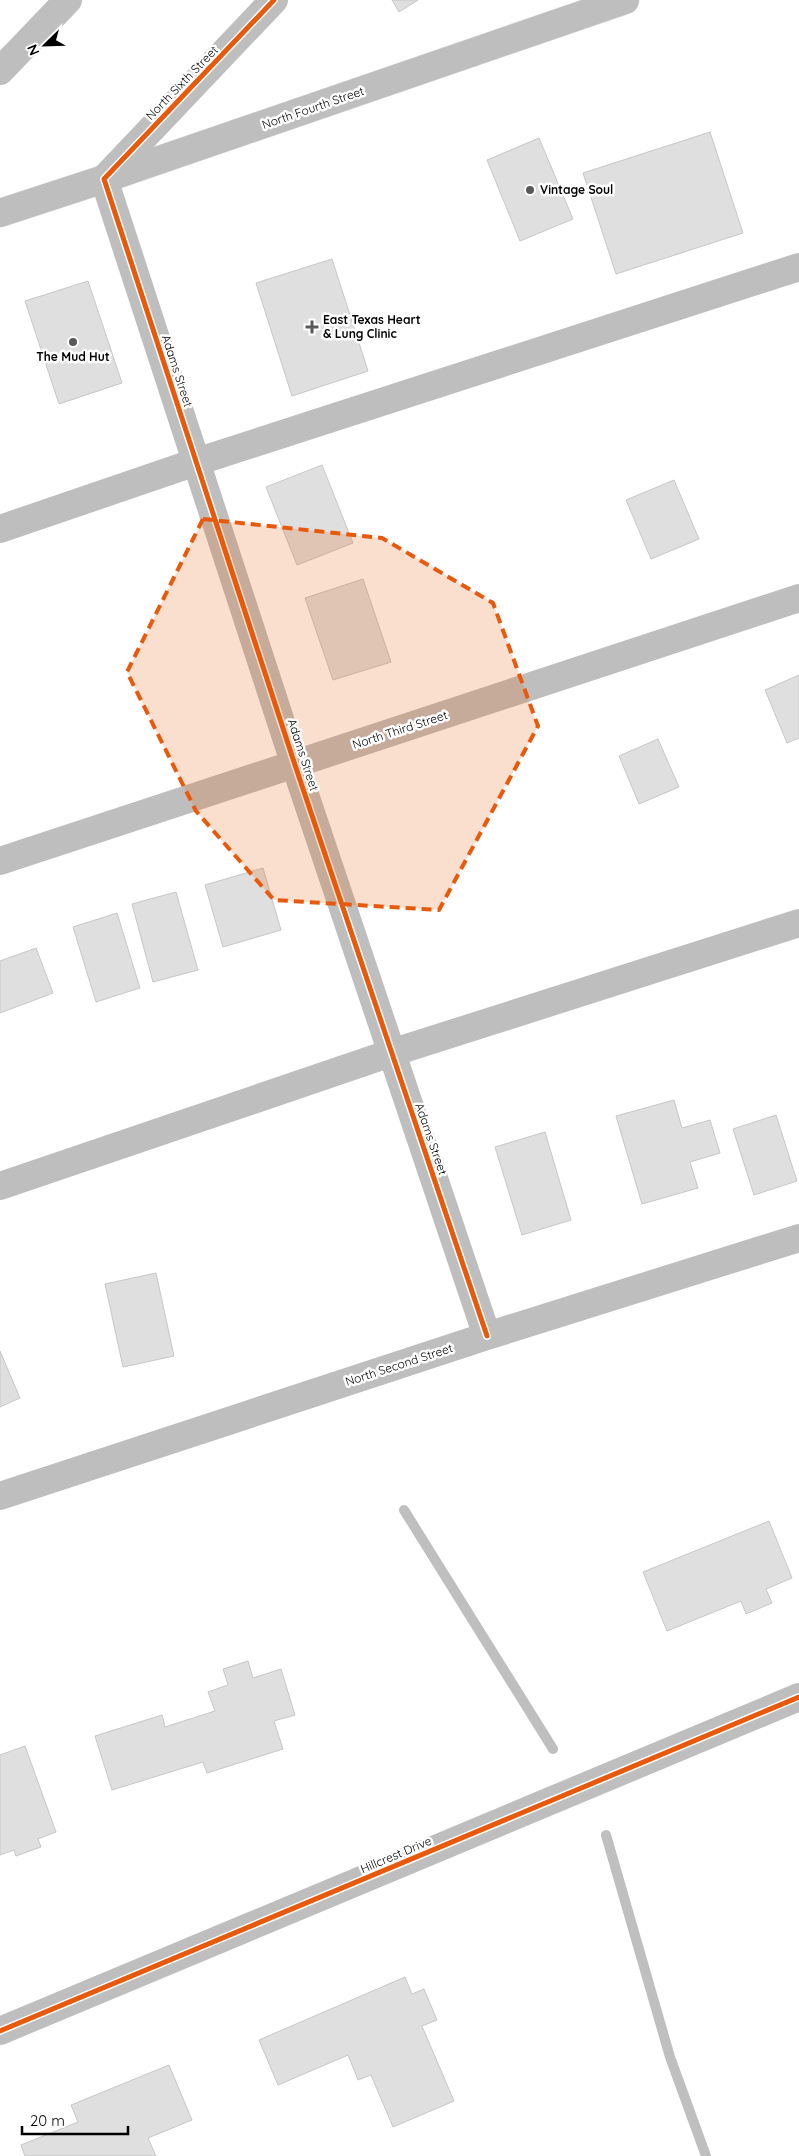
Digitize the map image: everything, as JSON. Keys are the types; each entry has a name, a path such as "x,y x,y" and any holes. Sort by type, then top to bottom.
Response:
{"street":[{"path":"0,71 68,0"},
{"name":"North Sixth Street","path":"104,179 274,0"},
{"name":"North Fourth Street","path":"0,213 625,0"},
{"name":"Adams Street","path":"104,179 295,764 487,1336"},
{"path":"0,529 196,462 799,267"},
{"name":"North Third Street","path":"0,862 799,598"},
{"path":"0,1186 391,1053 799,923"},
{"name":"North Second Street","path":"0,1496 487,1336 799,1238"},
{"name":"Hillcrest Drive","path":"0,2031 799,1697"}],"highlighted area":[{"path":"203,519 382,538 493,603 538,726 439,910 274,900 196,811 127,672"}],"building":[{"path":"392,0 418,0 399,12"},
{"path":"710,132 743,233 616,274 583,173"},
{"name":"Vintage Soul","path":"539,138 573,219 520,241 487,160"},
{"name":"East Texas Heart & Lung Clinic","path":"332,259 368,371 292,396 256,283"},
{"name":"The Mud Hut","path":"88,281 122,383 59,404 25,301"},
{"path":"322,465 353,543 297,565 266,487"},
{"path":"674,480 699,539 651,559 626,500"},
{"path":"363,579 391,662 333,680 305,598"},
{"path":"799,675 799,738 787,743 765,690"},
{"path":"658,739 679,787 639,804 619,756"},
{"path":"263,868 281,930 223,947 205,885"},
{"path":"176,892 198,970 153,982 132,904"},
{"path":"117,913 140,988 96,1002 73,927"},
{"path":"36,948 53,993 0,1013 0,961"},
{"path":"674,1100 682,1128 710,1120 720,1153 690,1162 698,1188 642,1204 616,1116"},
{"path":"776,1115 797,1181 754,1195 733,1129"},
{"path":"545,1132 571,1220 522,1235 495,1147"},
{"path":"156,1273 174,1356 123,1367 105,1284"},
{"path":"0,1351 20,1398 0,1407"},
{"path":"769,1521 792,1578 766,1589 772,1603 746,1614 741,1601 667,1631 643,1572"},
{"path":"248,1661 253,1678 281,1669 295,1715 274,1721 283,1749 207,1773 203,1762 112,1790 95,1736 162,1715 165,1727 215,1711 208,1692 228,1685 223,1669"},
{"path":"25,1746 56,1832 38,1839 41,1847 16,1856 14,1850 0,1855 0,1755"},
{"path":"405,1977 412,1994 424,1989 437,2020 422,2026 454,2101 393,2127 371,2075 358,2080 348,2055 278,2085 259,2040"},
{"path":"169,2065 192,2120 148,2138 156,2156 25,2156 21,2145 78,2122 71,2105"}],"waterway":[{"path":"404,1510 553,1749"},
{"path":"606,1835 670,2057 706,2156"}],"cycle path":[{"path":"274,0 104,179 295,765 487,1336"},
{"path":"0,2031 799,1697"}],"place":[{"name":"Vintage Soul","path":"530,190"},
{"name":"East Texas Heart & Lung Clinic","path":"312,327"},
{"name":"The Mud Hut","path":"73,342"}]}
